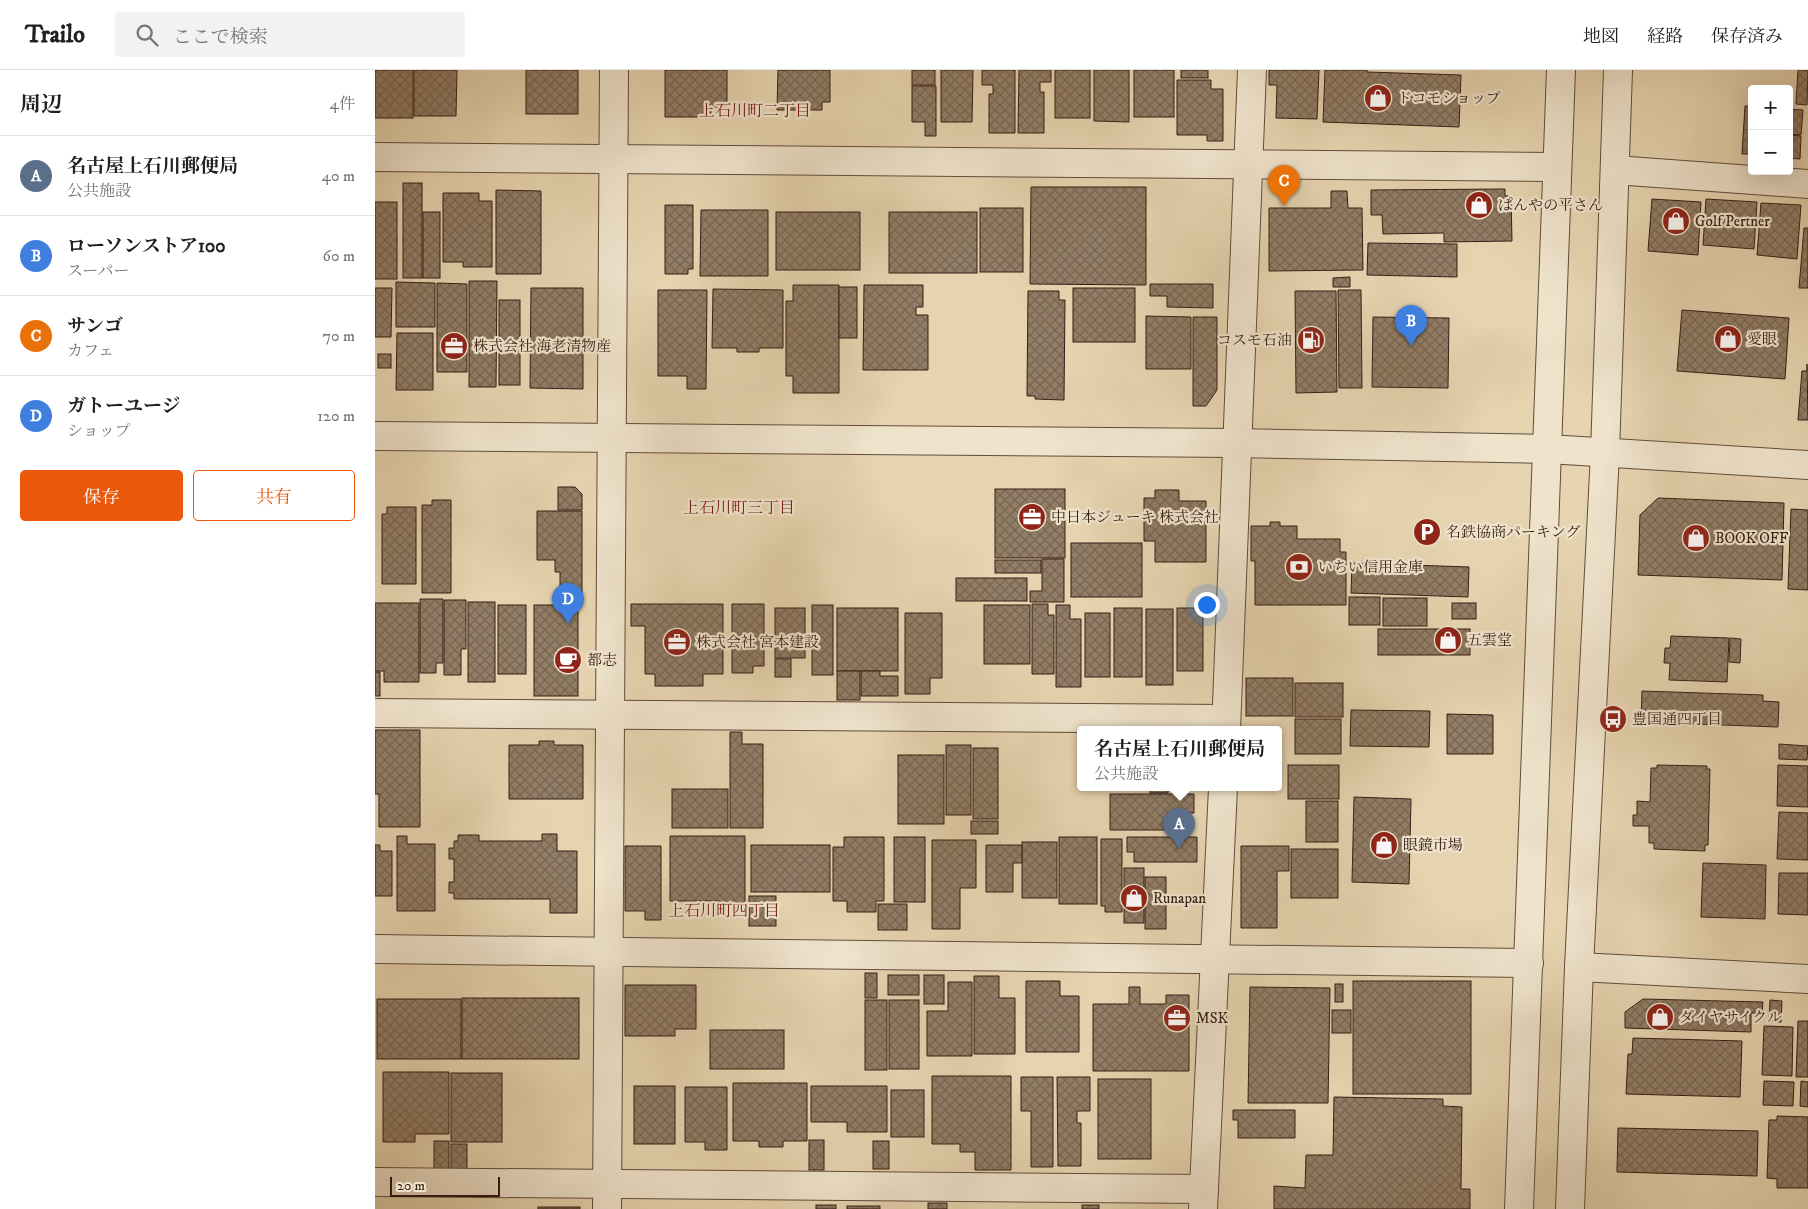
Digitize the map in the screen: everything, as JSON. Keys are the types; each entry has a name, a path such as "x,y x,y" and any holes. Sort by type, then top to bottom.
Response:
{"street":[{"path":"608,1196 613,70"},
{"path":"375,713 611,714 1226,724 1252,70"},
{"path":"1519,1209 1561,70"},
{"path":"1570,1209 1579,967 1605,453 1618,70"},
{"path":"375,157 1556,167"},
{"path":"1615,170 1808,184"},
{"path":"375,436 1237,443 1548,449 1808,465"},
{"path":"375,1182 608,1196 1204,1199 1223,791"},
{"path":"375,949 1529,963"},
{"path":"1579,967 1808,979"}],"building":[{"path":"375,70 413,70 413,118 375,118"},
{"path":"414,70 457,70 456,116 414,116"},
{"path":"526,70 578,70 578,114 526,114"},
{"path":"665,70 727,70 727,107 711,107 711,117 665,117"},
{"path":"778,70 830,70 830,102 822,102 822,110 777,110"},
{"path":"912,70 935,70 935,85 912,85"},
{"path":"941,70 973,70 972,122 941,122"},
{"path":"982,70 1015,70 1015,133 989,133 989,94 993,94 993,85 982,85"},
{"path":"1019,70 1051,70 1051,82 1040,82 1040,92 1044,92 1044,133 1018,133"},
{"path":"1055,70 1090,70 1090,118 1055,118"},
{"path":"1094,70 1129,70 1129,122 1094,121"},
{"path":"1134,70 1174,70 1174,117 1134,117"},
{"path":"1181,70 1208,70 1208,78 1181,78"},
{"path":"1269,70 1319,70 1317,119 1276,118 1277,85 1269,85"},
{"path":"1325,70 1367,70 1367,72 1461,75 1459,127 1323,122"},
{"path":"1798,70 1808,70 1807,105 1796,104"},
{"path":"1177,80 1211,80 1211,89 1223,89 1223,141 1207,141 1207,135 1177,135"},
{"path":"912,86 936,86 936,136 925,136 925,122 912,122"},
{"path":"1745,106 1748,106 1748,154 1742,154"},
{"path":"1793,109 1803,110 1801,135 1793,134"},
{"path":"1793,135 1801,136 1800,159 1793,158"},
{"path":"403,183 422,183 422,278 403,278"},
{"path":"1031,187 1146,187 1146,285 1030,284"},
{"path":"1505,189 1505,196 1511,196 1512,241 1444,242 1444,233 1383,234 1382,215 1371,215 1371,190"},
{"path":"496,190 541,191 541,274 496,274"},
{"path":"1331,191 1347,191 1348,208 1362,208 1363,270 1269,271 1269,208 1331,208"},
{"path":"443,193 479,193 479,201 492,201 492,267 463,267 463,262 443,262"},
{"path":"1652,199 1701,202 1698,255 1648,251"},
{"path":"1706,199 1757,202 1754,249 1703,245"},
{"path":"375,202 397,202 397,279 375,279"},
{"path":"1761,203 1801,205 1797,259 1757,255"},
{"path":"665,205 693,205 693,269 688,269 688,274 665,274"},
{"path":"980,208 1023,208 1023,272 980,272"},
{"path":"701,210 768,210 768,276 700,276"},
{"path":"423,212 440,212 440,278 423,278"},
{"path":"776,212 860,212 860,270 776,270"},
{"path":"889,212 977,212 977,273 889,273"},
{"path":"1804,228 1808,228 1808,288 1799,288"},
{"path":"1368,243 1457,244 1457,277 1367,275"},
{"path":"1350,277 1350,287 1333,287 1333,278"},
{"path":"469,281 497,281 496,387 469,387"},
{"path":"396,282 435,283 435,327 396,327"},
{"path":"437,283 467,284 467,372 437,372"},
{"path":"1150,284 1213,284 1213,308 1167,307 1167,296 1150,296"},
{"path":"793,285 839,285 839,393 793,393 793,376 786,376 786,301 793,301"},
{"path":"864,285 923,285 923,307 916,307 916,315 928,315 928,370 863,370"},
{"path":"839,287 857,287 857,338 839,338"},
{"path":"375,288 392,288 391,337 375,337"},
{"path":"531,288 583,288 583,389 530,388"},
{"path":"1073,288 1135,288 1135,342 1073,342"},
{"path":"713,289 783,290 783,348 759,348 759,352 737,352 737,348 712,348"},
{"path":"658,290 707,290 706,389 687,389 687,376 658,376"},
{"path":"1338,290 1361,290 1362,388 1339,388"},
{"path":"1028,291 1059,291 1059,300 1065,300 1064,400 1035,399 1035,396 1027,396"},
{"path":"1295,291 1336,291 1337,392 1296,393"},
{"path":"499,300 520,300 520,385 499,385"},
{"path":"1682,310 1789,318 1785,379 1677,371"},
{"path":"1146,316 1191,317 1191,369 1146,369"},
{"path":"1193,317 1217,317 1217,390 1206,406 1193,406"},
{"path":"1373,317 1449,318 1448,388 1372,387"},
{"path":"397,333 433,333 433,390 396,390"},
{"path":"378,354 391,354 391,368 378,368"},
{"path":"1807,364 1808,420 1798,420 1802,371 1807,371"},
{"path":"558,487 575,487 582,494 582,510 558,510"},
{"path":"995,489 1065,489 1065,558 995,558"},
{"path":"1155,490 1179,490 1179,501 1206,501 1206,562 1155,562 1155,541 1144,541 1144,498 1155,498"},
{"path":"1658,498 1784,503 1782,580 1638,575 1640,515"},
{"path":"432,500 451,500 451,593 422,593 422,505 432,505"},
{"path":"387,507 416,507 416,584 382,584 382,514 387,514"},
{"path":"1791,509 1808,510 1808,590 1788,589"},
{"path":"537,511 582,511 582,594 560,594 560,572 555,572 555,560 537,560"},
{"path":"1270,522 1280,522 1280,526 1297,526 1297,539 1340,539 1340,552 1346,552 1346,605 1255,605 1255,561 1251,561 1251,526 1270,526"},
{"path":"1071,543 1142,543 1142,597 1071,597"},
{"path":"1042,559 1064,559 1064,602 1030,602 1030,591 1042,591"},
{"path":"995,560 1041,560 1041,573 995,573"},
{"path":"1352,563 1469,567 1468,597 1351,593"},
{"path":"956,578 1027,578 1027,601 956,601"},
{"path":"1349,597 1380,597 1380,625 1349,625"},
{"path":"1383,598 1427,598 1427,626 1383,626"},
{"path":"420,599 443,599 443,663 436,663 436,673 420,673"},
{"path":"444,600 466,600 466,649 461,649 461,675 444,675"},
{"path":"468,602 495,602 495,682 468,682"},
{"path":"375,603 419,603 419,682 384,682 384,671 375,671"},
{"path":"1452,603 1476,603 1476,619 1452,619"},
{"path":"631,604 723,604 723,674 703,674 703,686 655,686 655,674 645,674 645,626 631,626"},
{"path":"732,604 764,604 764,666 753,666 753,673 732,673"},
{"path":"1032,604 1048,604 1048,615 1054,615 1054,674 1032,674"},
{"path":"498,605 526,605 526,674 498,674"},
{"path":"534,605 578,605 578,696 534,696"},
{"path":"812,605 833,605 833,675 812,675"},
{"path":"984,605 1030,605 1030,664 984,664"},
{"path":"1056,605 1070,605 1070,619 1081,619 1081,687 1056,687"},
{"path":"775,608 805,608 805,658 775,658"},
{"path":"837,608 898,608 898,671 837,671"},
{"path":"1114,608 1142,608 1142,677 1114,677"},
{"path":"1177,608 1203,608 1203,671 1177,671"},
{"path":"1146,609 1173,609 1173,685 1146,685"},
{"path":"905,613 942,613 942,678 930,678 930,694 905,694"},
{"path":"1085,613 1110,613 1110,677 1085,677"},
{"path":"1378,629 1470,629 1470,655 1378,655"},
{"path":"1671,636 1729,638 1727,682 1669,680 1670,663 1664,663 1665,648 1670,648"},
{"path":"1730,638 1741,639 1740,663 1729,662"},
{"path":"775,659 791,659 791,677 775,677"},
{"path":"837,671 860,671 860,700 837,700"},
{"path":"861,671 880,671 880,676 898,676 898,696 861,696"},
{"path":"375,672 380,672 380,696 375,696"},
{"path":"1246,678 1293,678 1293,716 1246,716"},
{"path":"1295,683 1343,683 1343,717 1295,717"},
{"path":"1642,691 1763,695 1763,701 1779,702 1778,727 1641,722"},
{"path":"1351,710 1430,711 1429,747 1350,746"},
{"path":"1447,714 1493,715 1493,754 1447,754"},
{"path":"1295,719 1341,719 1341,754 1295,754"},
{"path":"375,730 420,730 420,827 379,827 379,794 375,794"},
{"path":"730,732 742,732 742,744 763,744 763,828 730,828"},
{"path":"539,741 554,741 554,745 583,745 583,799 509,799 509,745 539,745"},
{"path":"1779,744 1808,746 1807,760 1779,759"},
{"path":"946,745 971,745 971,815 946,815"},
{"path":"973,748 998,748 998,819 973,819"},
{"path":"898,755 944,755 944,824 898,824"},
{"path":"1288,765 1339,765 1339,799 1288,799"},
{"path":"1657,765 1707,766 1707,769 1710,769 1708,845 1705,845 1705,851 1654,849 1654,843 1649,843 1649,826 1633,826 1633,815 1637,815 1637,801 1650,802 1651,768 1657,768"},
{"path":"1778,765 1808,766 1808,807 1777,806"},
{"path":"672,789 728,789 728,828 672,828"},
{"path":"1150,791 1168,791 1168,793 1150,793"},
{"path":"1110,794 1194,794 1194,813 1175,813 1175,830 1110,830"},
{"path":"1354,797 1411,799 1409,884 1352,882"},
{"path":"1306,801 1338,801 1338,842 1306,842"},
{"path":"1779,812 1808,813 1808,860 1777,859"},
{"path":"971,821 998,821 998,834 971,834"},
{"path":"542,834 557,834 557,851 577,851 577,913 550,913 550,899 454,899 454,893 449,893 449,882 454,882 454,859 449,859 449,848 454,848 454,841 458,841 458,835 479,835 479,841 542,841"},
{"path":"397,836 407,836 407,844 435,844 435,911 397,911"},
{"path":"670,836 745,836 745,904 719,904 719,901 670,901"},
{"path":"844,837 884,837 884,901 876,901 876,912 847,912 847,901 833,901 833,847 844,847"},
{"path":"894,837 925,837 925,902 894,902"},
{"path":"1059,837 1097,837 1097,904 1059,904"},
{"path":"1127,837 1197,837 1197,862 1134,862 1134,852 1127,852"},
{"path":"1101,839 1122,839 1122,912 1105,912 1105,906 1101,906"},
{"path":"932,840 976,840 976,888 960,888 960,929 932,929"},
{"path":"1022,842 1057,842 1057,898 1022,898"},
{"path":"375,845 380,845 380,851 392,851 392,896 375,896"},
{"path":"751,845 830,845 830,892 751,892"},
{"path":"986,845 1022,845 1022,863 1013,863 1013,892 986,892"},
{"path":"625,846 661,846 661,920 645,920 645,911 625,911"},
{"path":"1241,846 1289,846 1289,871 1277,871 1277,928 1241,928"},
{"path":"1291,849 1338,849 1338,898 1291,898"},
{"path":"1703,863 1766,865 1765,919 1701,917"},
{"path":"1124,868 1144,868 1144,923 1124,923"},
{"path":"1779,873 1808,873 1808,915 1778,914"},
{"path":"1145,877 1166,877 1166,929 1145,929"},
{"path":"749,896 776,896 776,926 749,926"},
{"path":"878,904 907,904 907,930 878,930"},
{"path":"865,973 877,973 877,998 865,998"},
{"path":"888,975 919,975 919,995 888,995"},
{"path":"924,975 944,975 944,1004 924,1004"},
{"path":"974,976 999,976 999,998 1015,998 1015,1054 974,1054"},
{"path":"1026,981 1060,981 1060,996 1079,996 1079,1052 1026,1052"},
{"path":"1353,981 1471,981 1471,1094 1353,1094"},
{"path":"948,982 972,982 972,1056 927,1056 927,1011 948,1011"},
{"path":"1335,984 1343,984 1343,1002 1335,1002"},
{"path":"625,985 696,985 696,1029 675,1029 675,1036 625,1036"},
{"path":"1129,987 1140,987 1140,1004 1166,1004 1166,995 1189,995 1189,1071 1093,1071 1093,1004 1129,1004"},
{"path":"1250,987 1330,988 1328,1103 1248,1103"},
{"path":"462,998 579,998 579,1059 462,1059"},
{"path":"377,999 461,999 461,1059 377,1059"},
{"path":"1643,999 1763,1002 1762,1013 1751,1013 1751,1032 1625,1028 1625,1012"},
{"path":"865,1000 887,1000 887,1070 865,1070"},
{"path":"889,1000 919,1000 919,1069 889,1069"},
{"path":"1770,1000 1782,1001 1781,1022 1769,1021"},
{"path":"1332,1010 1351,1010 1351,1033 1332,1033"},
{"path":"1798,1021 1808,1021 1808,1077 1796,1077"},
{"path":"1764,1026 1793,1027 1792,1076 1762,1075"},
{"path":"710,1030 784,1030 784,1069 710,1069"},
{"path":"1633,1038 1742,1041 1740,1097 1626,1094 1628,1054 1632,1054"},
{"path":"383,1072 449,1072 449,1134 415,1134 415,1142 383,1142"},
{"path":"451,1073 502,1073 502,1142 451,1142"},
{"path":"932,1076 1011,1076 1011,1170 975,1170 975,1152 960,1152 960,1144 932,1144"},
{"path":"1021,1077 1053,1077 1053,1167 1031,1167 1031,1111 1021,1111"},
{"path":"1057,1077 1090,1077 1090,1111 1077,1111 1077,1123 1081,1123 1081,1166 1058,1166"},
{"path":"1098,1079 1151,1079 1151,1159 1098,1159"},
{"path":"1764,1081 1794,1082 1793,1106 1763,1105"},
{"path":"1801,1081 1808,1082 1808,1107 1800,1106"},
{"path":"733,1083 807,1083 807,1141 783,1141 783,1147 759,1147 759,1141 733,1141"},
{"path":"634,1086 675,1086 675,1144 634,1144"},
{"path":"811,1086 887,1086 887,1132 847,1132 847,1122 811,1122"},
{"path":"685,1087 727,1087 727,1150 705,1150 705,1142 685,1142"},
{"path":"891,1090 924,1090 924,1137 891,1137"},
{"path":"1334,1097 1443,1099 1443,1106 1462,1107 1461,1189 1470,1189 1470,1209 1274,1209 1274,1186 1305,1188 1306,1155 1333,1155"},
{"path":"1233,1110 1295,1110 1295,1138 1238,1138 1238,1120 1233,1120"},
{"path":"1777,1116 1808,1117 1808,1188 1777,1188 1777,1179 1767,1178 1769,1120 1777,1120"},
{"path":"1618,1128 1758,1131 1757,1176 1617,1172"},
{"path":"809,1140 824,1140 824,1170 809,1170"},
{"path":"434,1141 449,1141 449,1170 434,1170"},
{"path":"873,1141 889,1141 889,1169 873,1169"},
{"path":"451,1144 467,1144 467,1170 451,1170"},
{"path":"928,1203 947,1203 947,1209 928,1209"},
{"path":"816,1205 836,1205 836,1209 816,1209"},
{"path":"1082,1205 1099,1205 1099,1209 1082,1209"},
{"path":"847,1206 880,1206 880,1209 847,1209"},
{"path":"538,1207 580,1207 580,1209 538,1209"}],"place":[{"name":"ドコモショップ","path":"1378,98"},
{"name":"ぱんやの平さん","path":"1479,205"},
{"name":"サンゴ","path":"1284,206"},
{"name":"Golf Pertner","path":"1676,221"},
{"name":"愛眼","path":"1728,339"},
{"name":"コスモ石油","path":"1311,340"},
{"name":"株式会社 海老清物産","path":"454,346"},
{"name":"ローソンストア100","path":"1411,346"},
{"name":"中日本ジューキ 株式会社","path":"1032,517"},
{"name":"名鉄協商パーキング","path":"1427,532"},
{"name":"BOOK OFF","path":"1696,538"},
{"name":"いちい信用金庫","path":"1299,567"},
{"name":"ガトーユージ","path":"568,624"},
{"name":"五雲堂","path":"1448,640"},
{"name":"株式会社 宮本建設","path":"677,642"},
{"name":"都志","path":"568,660"},
{"name":"豊国通四丁目","path":"1613,719"},
{"name":"眼鏡市場","path":"1384,845"},
{"name":"名古屋上石川郵便局","path":"1179,849"},
{"name":"Runapan","path":"1134,898"},
{"name":"ダイヤサイクル","path":"1660,1017"},
{"name":"MSK","path":"1177,1018"}],"district":[{"name":"上石川町二丁目","path":"755,111"},
{"name":"上石川町三丁目","path":"739,508"},
{"name":"上石川町四丁目","path":"724,911"}]}
